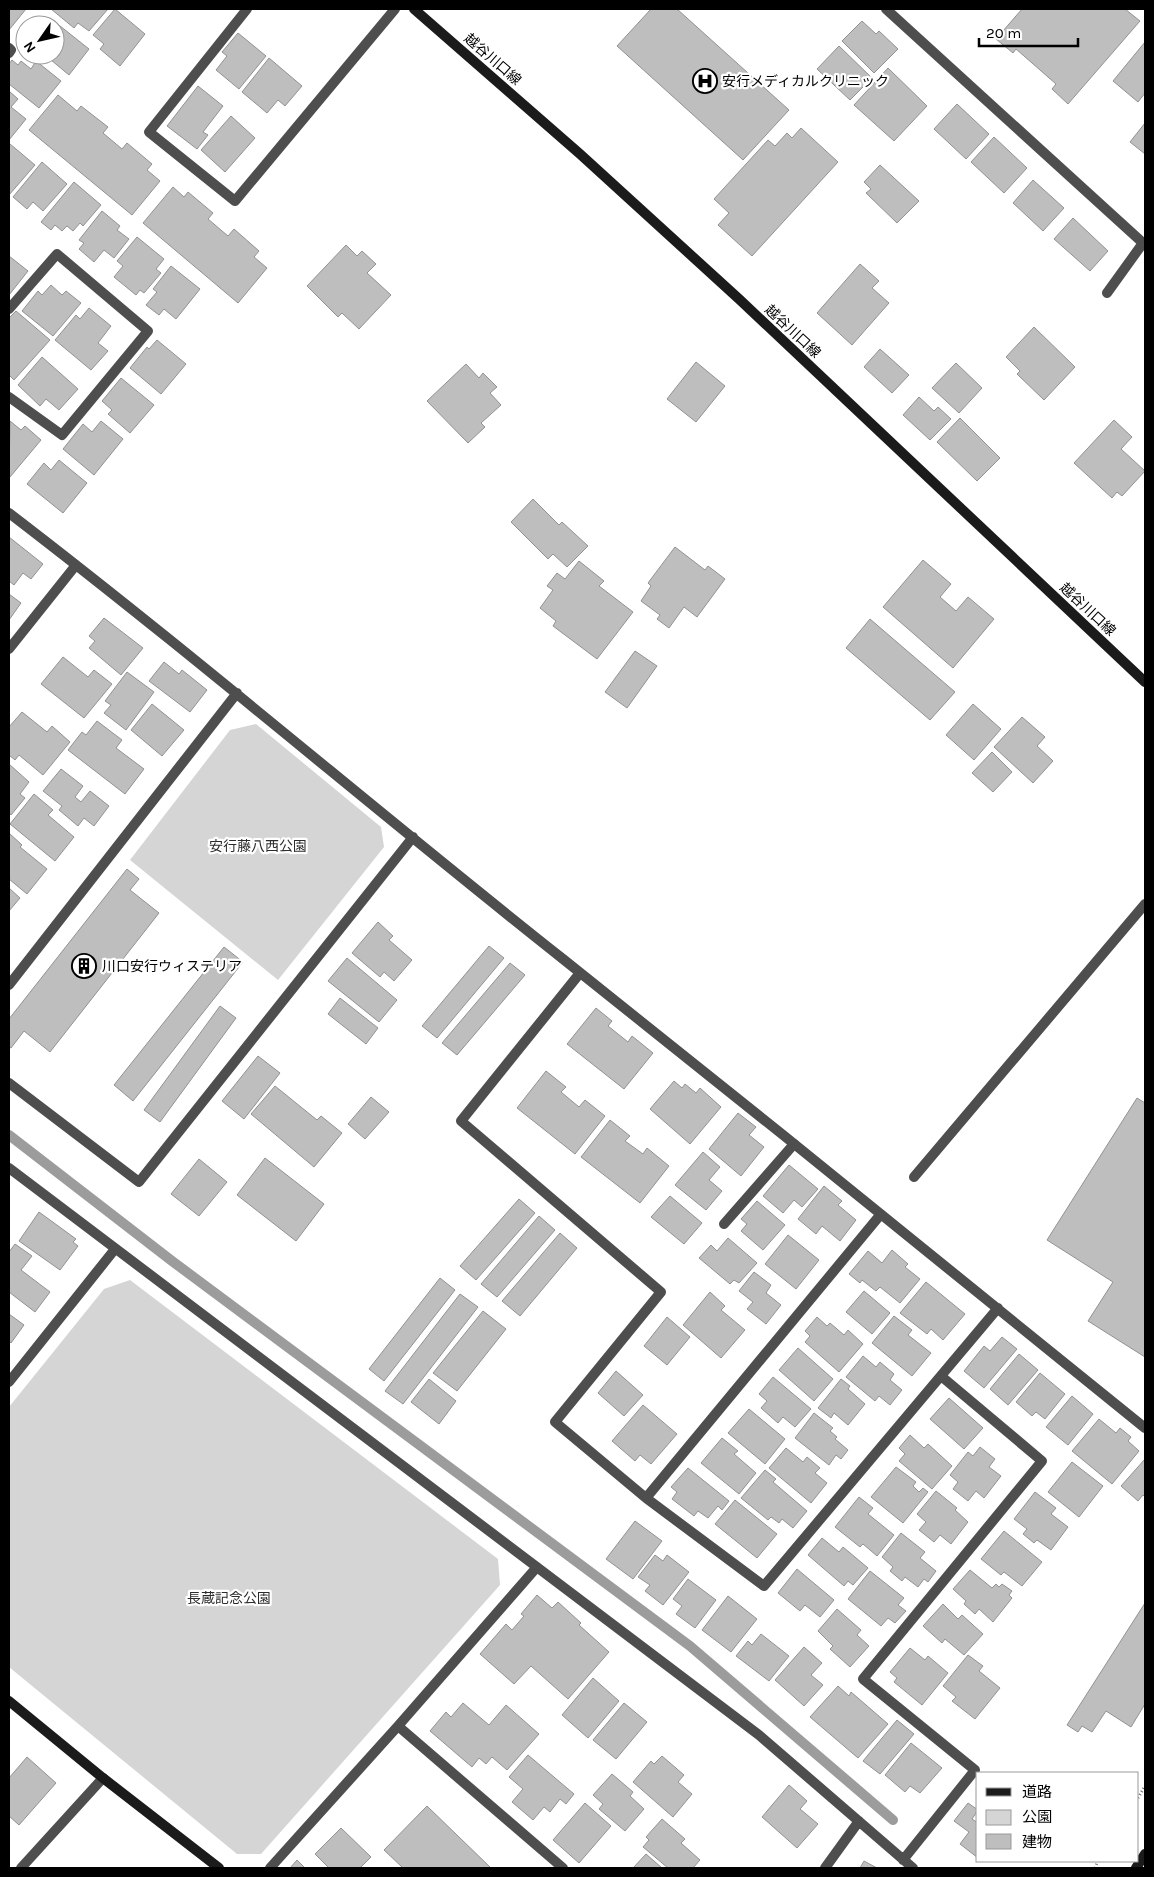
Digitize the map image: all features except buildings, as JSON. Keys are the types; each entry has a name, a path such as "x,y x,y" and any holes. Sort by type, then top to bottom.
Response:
{"main road":[{"name":"越谷川口線","path":"414,9 580,154 739,299 1145,682"},
{"path":"9,1701 103,1778 219,1868"},
{"path":"1136,1868 1145,1854"}],"street":[{"path":"247,9 149,132 235,201 395,9"},
{"path":"886,9 1143,243 1106,293"},
{"path":"9,48 11,50 9,53"},
{"path":"9,309 57,254 148,331 62,435 9,397"},
{"path":"9,513 237,693 1145,1428"},
{"path":"9,650 76,564"},
{"path":"9,985 237,693"},
{"path":"9,1083 139,1182 413,837"},
{"path":"914,1177 1145,904"},
{"path":"580,972 461,1121 661,1292 555,1422 646,1498 764,1586 998,1308"},
{"path":"724,1224 794,1144"},
{"path":"9,1168 759,1735 913,1868"},
{"path":"646,1498 881,1214"},
{"path":"9,1382 115,1249"},
{"path":"903,1860 975,1770 862,1679 1042,1461 941,1376"},
{"path":"270,1868 398,1726 537,1567"},
{"path":"398,1726 563,1868"},
{"path":"21,1868 103,1778"},
{"path":"825,1868 859,1820"}],"green space":[{"name":"安行藤八西公園","path":"256,724 381,827 384,847 278,980 130,860 230,730"},
{"name":"長蔵記念公園","path":"130,1280 498,1559 500,1585 261,1854 237,1854 9,1667 9,1407 104,1289"}],"waterway":[{"path":"9,1135 172,1261 690,1646 893,1820"}],"place":[{"name":"安行メディカルクリニック","path":"705,81"},
{"name":"川口安行ウィステリア","path":"84,966"}]}
